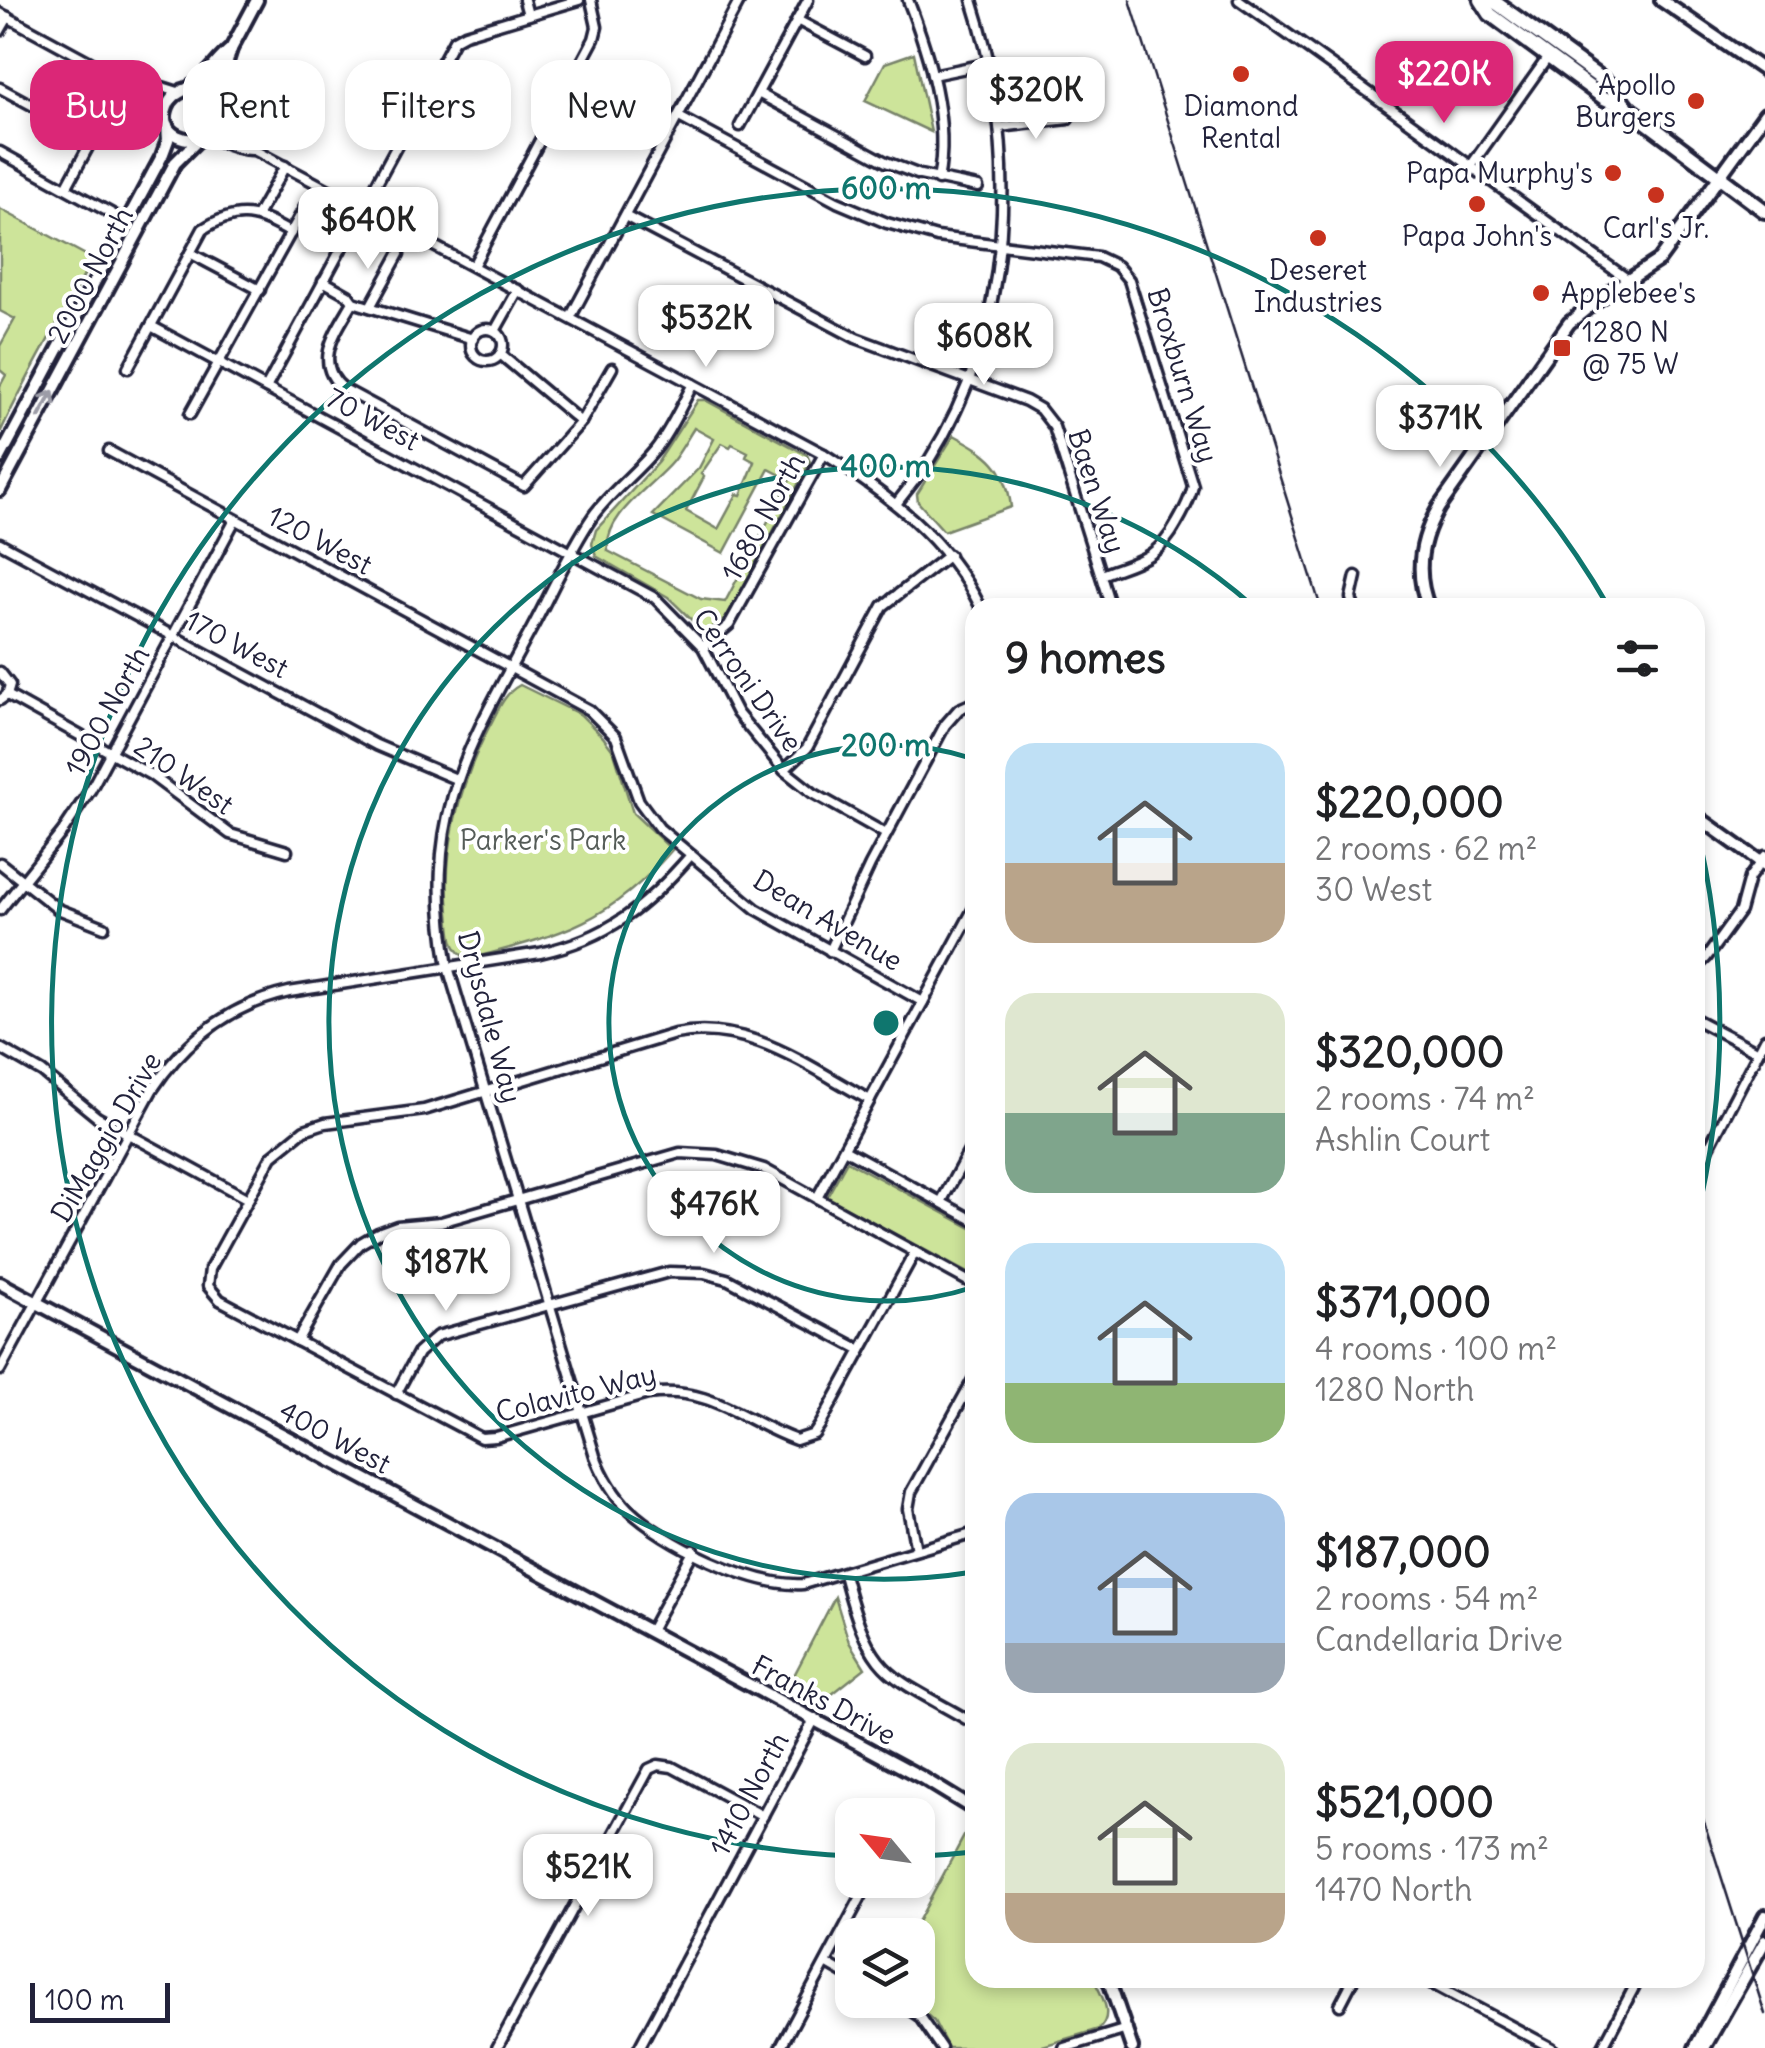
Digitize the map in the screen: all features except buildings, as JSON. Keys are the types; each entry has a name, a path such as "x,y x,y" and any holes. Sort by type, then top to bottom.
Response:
{"highway":[{"path":"1481,0 1490,14 1765,211"},
{"path":"1492,0 1611,86 1629,110"}],"street":[{"path":"166,123 166,108 230,49 258,0"},
{"path":"524,0 528,15"},
{"path":"266,388 454,40 580,0"},
{"path":"472,266 594,39 596,27 590,0"},
{"path":"570,318 740,0"},
{"path":"740,126 808,0"},
{"path":"908,0 932,75 942,139 938,180"},
{"path":"897,503 928,462 968,379 988,310 1000,246 1000,127 990,64 972,0"},
{"path":"1239,0 1630,281"},
{"path":"1661,0 1765,72"},
{"path":"0,31 4,15 89,60"},
{"path":"797,20 865,56"},
{"path":"227,60 230,49"},
{"path":"1470,167 1548,57"},
{"path":"932,75 990,64"},
{"path":"163,86 181,91"},
{"path":"0,88 93,138 66,188"},
{"path":"758,93 886,162 938,180 978,187"},
{"path":"1426,598 1420,582 1420,562 1424,539 1438,506 1569,323 1659,260 1765,114"},
{"path":"678,117 864,214 937,237 1000,246"},
{"path":"163,120 183,140"},
{"path":"1000,127 1068,120"},
{"name":"2000 North","path":"0,458 166,148 166,123"},
{"name":"2000 North","path":"0,490 176,163 190,150"},
{"path":"254,150 824,454 897,503 948,555 975,598"},
{"path":"0,152 127,222"},
{"path":"258,214 285,166"},
{"path":"190,414 305,208"},
{"path":"128,368 203,229 245,213 258,214 291,233"},
{"name":"Baen Way","path":"626,216 840,330 1026,400 1050,420 1108,598"},
{"name":"Broxburn Way","path":"1000,246 1098,256 1118,266 1130,280 1192,486 1188,504 1160,549 1144,559 1100,574"},
{"path":"190,253 260,290"},
{"path":"370,307 399,254"},
{"path":"323,281 353,302 473,339"},
{"path":"495,332 518,290"},
{"path":"353,302 327,355 330,375 338,386 524,486 581,422 612,368"},
{"name":"70 West","path":"151,326 573,552"},
{"path":"482,330 495,332 503,342 500,354 490,361 483,360 473,352 473,339 482,330"},
{"path":"500,354 581,422"},
{"name":"Drysdale Way","path":"693,384 666,434 593,516 510,668 456,779 440,866 448,968 599,1466 616,1495 641,1520 742,1576 765,1582 803,1584 965,1537"},
{"name":"120 West","path":"109,452 510,668"},
{"name":"1680 North","path":"704,647 730,626 824,454"},
{"name":"1900 North","path":"0,910 76,814 235,520"},
{"name":"170 West","path":"0,543 376,745 456,779"},
{"name":"Cerroni Drive","path":"573,552 655,598 704,647 737,712 784,770 813,793 886,834"},
{"path":"784,770 806,748 883,606 948,555"},
{"path":"1351,598 1356,576"},
{"name":"Dean Avenue","path":"510,668 604,722 624,753 644,810 756,908 923,1002"},
{"path":"0,672 8,680 3,698"},
{"name":"210 West","path":"3,698 112,752 164,784 230,834 287,851"},
{"path":"830,951 886,834 949,719 965,709"},
{"path":"1705,822 1764,861 1744,888 1740,910 1705,959"},
{"name":"DiMaggio Drive","path":"0,1370 152,1090 199,1036 237,1010 289,992 540,954 599,934 652,898 691,854"},
{"path":"0,862 58,909 104,927"},
{"path":"817,1198 965,924"},
{"path":"1705,1024 1758,1052"},
{"path":"0,1048 42,1072 97,1117 248,1199 272,1156 304,1130 325,1123 424,1110 675,1034 731,1032 764,1043 870,1100"},
{"path":"1705,1155 1765,1039"},
{"path":"844,1149 965,1215"},
{"path":"297,1341 341,1264 369,1237 397,1226 442,1222 668,1154 717,1154 753,1165 965,1280"},
{"path":"941,1202 965,1158"},
{"name":"Colavito Way","path":"248,1199 210,1269 208,1286 220,1300 481,1438 648,1394 681,1392 716,1400 787,1437 805,1440 820,1425 861,1350"},
{"path":"396,1394 418,1353 437,1336 657,1274 704,1273 738,1284 861,1350 915,1252"},
{"name":"400 West","path":"0,1283 650,1631"},
{"path":"916,1550 908,1509 911,1492 965,1394"},
{"path":"650,1631 694,1550"},
{"path":"844,1574 864,1640 880,1666 905,1686 965,1719"},
{"name":"Franks Drive","path":"650,1631 965,1804"},
{"name":"1410 North","path":"639,2048 814,1720"},
{"path":"497,2048 643,1777 658,1764 679,1770 763,1816"},
{"path":"780,2048 861,1898"},
{"path":"1696,2048 1765,1916"},
{"path":"1704,2048 1765,1941"},
{"path":"826,1964 835,1969"},
{"path":"1112,1988 1132,2048"},
{"path":"1340,2005 1349,1988"},
{"path":"1440,1988 1552,2048"},
{"path":"1602,2048 1634,1988"},
{"path":"920,2018 940,2048"},
{"path":"1064,2048 1127,2029"}],"green space":[{"path":"914,53 931,132 865,101 885,63"},
{"path":"0,209 93,259 0,433 0,386 6,375 0,370 0,346 15,319 0,311"},
{"path":"698,400 705,400 807,455 810,462 727,618 704,632 668,597 596,556 592,544 596,530 658,462","holes":["694,428 714,439 699,468 653,515 724,553 769,469 790,480 725,602 701,599 608,551 608,538 621,514 672,462","722,443 748,452 746,457 755,462 741,495 737,494 718,529 686,511 704,477 701,474"]},
{"path":"954,435 994,462 1005,481 1011,507 944,531 918,502 917,494"},
{"name":"Parker's Park","path":"520,685 581,715 603,737 614,752 633,813 672,850 649,875 603,911 556,933 469,959 454,946 451,934 447,888 455,817 478,749 501,703"},
{"path":"847,1161 965,1225 965,1272 827,1197"},
{"path":"835,1597 849,1642 865,1668 822,1702 789,1685"},
{"path":"965,1834 965,1988 1098,1988 1106,2017 1099,2029 1036,2048 948,2048 931,2018 935,2018 935,1918 920,1918 931,1898 935,1898 935,1890"}],"railway":[{"path":"1130,0 1318,598"},
{"path":"1705,1825 1765,2014"}],"place":[{"name":"Diamond Rental","path":"1241,74"},
{"name":"Apollo Burgers","path":"1696,101"},
{"name":"Papa Murphy's","path":"1613,173"},
{"name":"Carl's Jr.","path":"1656,195"},
{"name":"Papa John's","path":"1477,204"},
{"name":"Deseret Industries","path":"1318,238"},
{"name":"Applebee's","path":"1541,293"},
{"name":"1280 N @ 75 W","path":"1562,348"}]}
